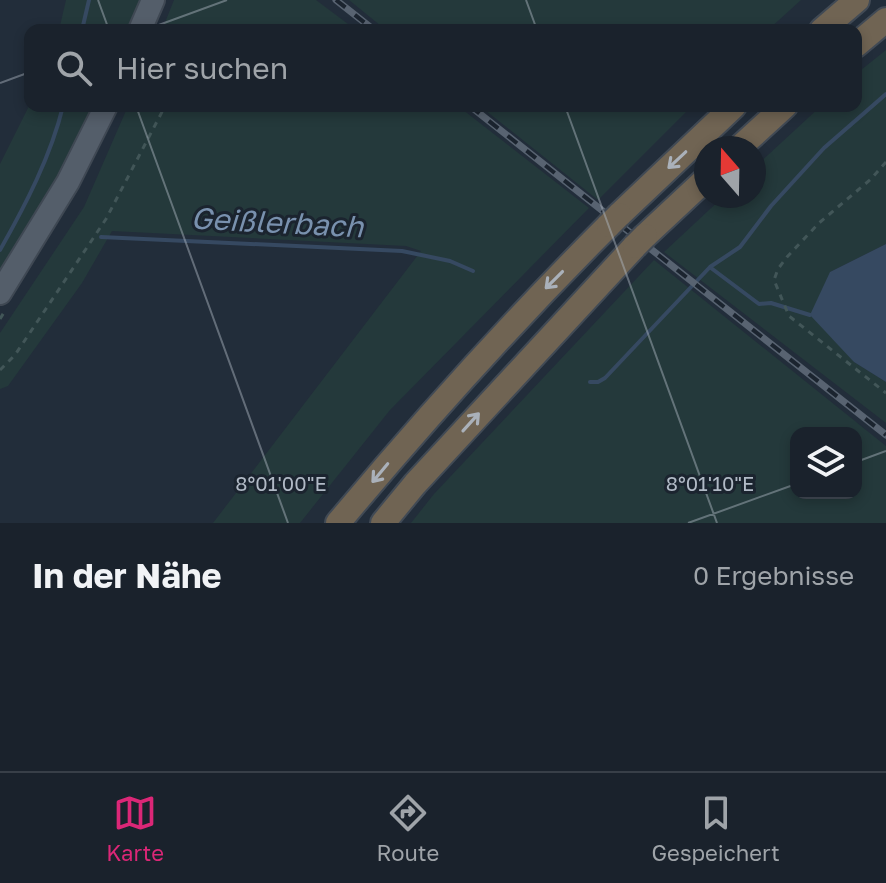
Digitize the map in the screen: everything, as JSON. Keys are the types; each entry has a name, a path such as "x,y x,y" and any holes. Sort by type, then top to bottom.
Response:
{"highway":[{"path":"829,24 857,0"},
{"path":"862,40 886,20"},
{"path":"338,523 434,410 544,290 728,112"},
{"path":"752,136 778,112"},
{"path":"383,523 415,484 640,241 694,190"}],"main road":[{"path":"143,24 153,0"},
{"path":"0,293 68,182 103,112"}],"path":[{"path":"0,370 15,355 106,219 162,112"},
{"path":"886,162 871,179 819,223 778,269 774,280 785,300 789,316 886,393"}],"green space":[{"path":"66,0 140,0 130,24 60,24"},
{"path":"174,0 316,0 348,24 164,24"},
{"path":"349,0 801,0 775,24 379,24"},
{"path":"886,50 886,244 830,272 854,362 886,382 886,423 664,252 711,208 766,208 766,157 815,112 862,112 862,69"},
{"path":"26,112 89,112 58,176 0,272 0,164"},
{"path":"125,112 466,112 589,208 390,410 300,523 213,523 421,251 406,246 112,231 82,283 8,386 0,389 0,333 84,207"},
{"path":"488,112 686,112 598,200"},
{"path":"654,260 886,446 886,523 411,523 434,494"}],"water":[{"path":"886,244 886,382 854,362 810,315 830,272"}],"waterway":[{"path":"83,24 89,0"},
{"name":"Geißlerbach","path":"590,382 605,378 710,267 740,247 771,206 824,148 886,94"},
{"path":"0,250 36,180 61,112"},
{"name":"Geißlerbach","path":"101,237 402,251 450,261 473,271"},
{"path":"711,268 759,304 771,303 810,315"}],"railway":[{"path":"336,0 366,24"},
{"path":"478,112 886,435"}]}
